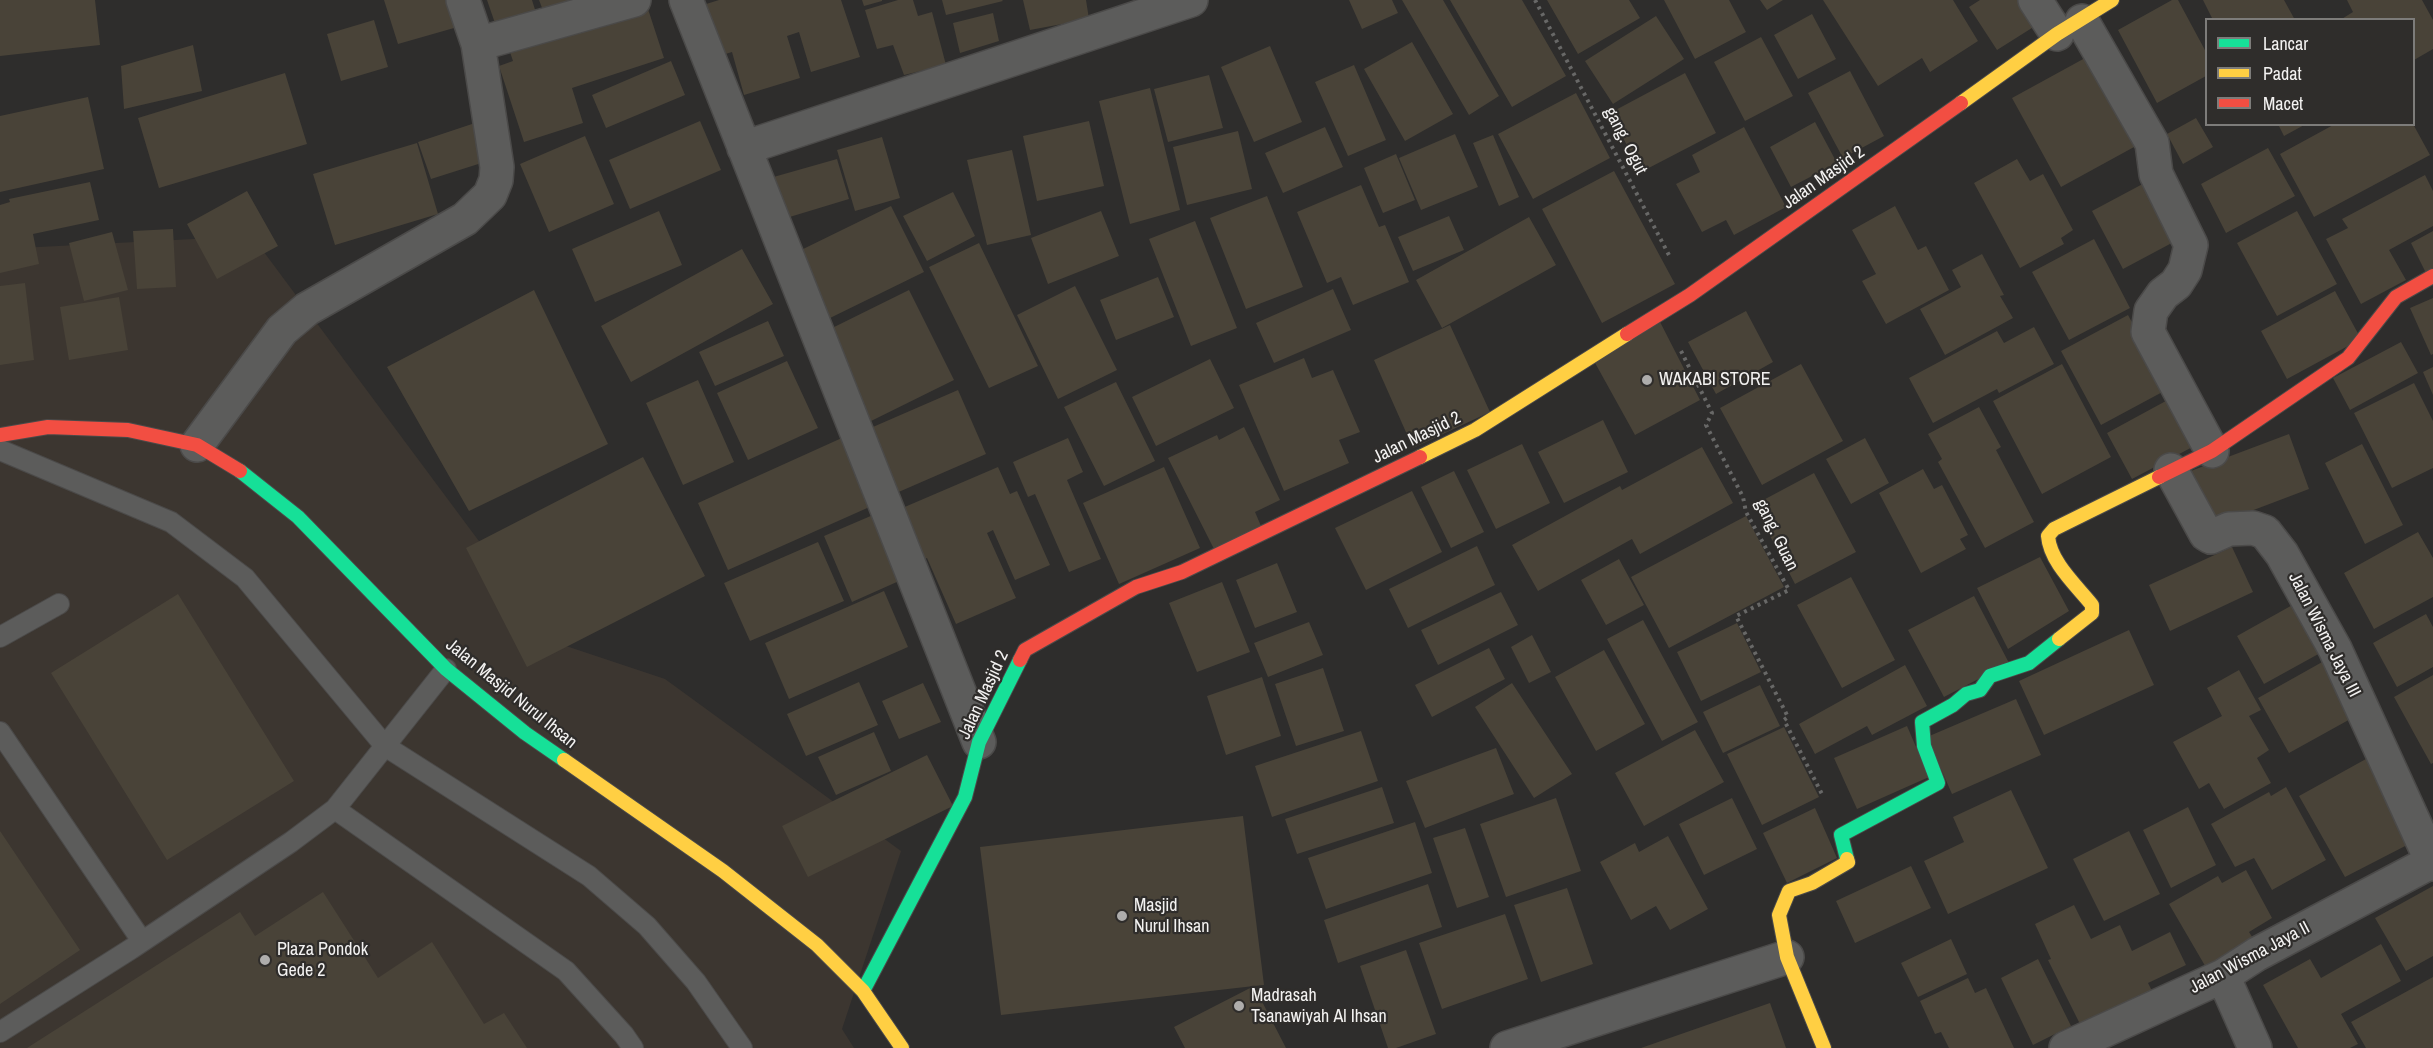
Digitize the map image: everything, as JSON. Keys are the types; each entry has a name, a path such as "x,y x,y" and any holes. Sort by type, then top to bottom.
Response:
{"street":[{"path":"197,445 282,330 307,309 465,219 490,195 496,180 497,167 478,44 463,0"},
{"path":"478,44 634,0"},
{"path":"686,0 979,742"},
{"path":"744,148 1191,0"},
{"path":"2035,0 2069,27 2152,143 2156,174 2191,245 2185,270 2176,284 2163,294 2151,311 2148,332 2212,451"},
{"name":"Jalan Masjid 2","path":"863,991 965,797 979,742 1025,650 1136,587 1182,572 1475,430 1690,295 2069,27 2112,0"},
{"path":"1824,1048 1787,957 1779,915 1790,891 1812,884 1848,862 1841,835 1850,828 1938,783 1924,746 1922,722 1953,705 1966,694 1980,690 1990,676 2028,663 2092,613 2092,605 2049,548 2048,536 2054,529 2212,451 2348,358 2396,297 2433,276"},
{"name":"Jalan Masjid Nurul Ihsan","path":"0,435 48,427 128,430 197,445 254,480 298,517 446,669 525,733 733,879 817,945 863,991 902,1048"},
{"name":"Jalan Wisma Jaya III","path":"2171,470 2206,534 2211,537 2229,530 2253,528 2265,532 2282,554 2335,649 2432,863"},
{"name":"Jalan Wisma Jaya II","path":"2066,1048 2223,976 2257,954 2432,863"},
{"path":"1507,1048 1787,957"},
{"path":"2223,976 2255,1048"}],"lane":[{"path":"0,450 171,522 245,578 385,746 590,876 654,934 696,982 742,1048"},
{"path":"0,636 59,604"},
{"path":"0,1032 291,842 335,809 446,669"},
{"path":"0,732 142,941"},
{"path":"335,809 566,971 633,1048"}],"path":[{"name":"gang. Ogut","path":"1535,0 1690,295"},
{"name":"gang. Guan","path":"1662,313 1712,413 1706,425 1743,497 1746,512 1789,591 1736,616 1788,717 1784,720 1824,798 1820,806 1841,835"}],"shaded area":[{"path":"252,236 554,642 665,679 901,851 842,1029 854,1048 0,1048 0,249"}],"building":[{"path":"0,0 95,0 100,45 0,56"},
{"path":"384,0 454,0 461,26 398,44"},
{"path":"487,0 532,0 537,16 497,29"},
{"path":"539,0 583,0 544,13"},
{"path":"719,0 841,0 860,57 811,72 799,32 787,36 800,78 744,95 732,52 719,56 703,5"},
{"path":"862,0 882,0 882,1 864,6"},
{"path":"898,0 913,0 918,16 932,12 946,65 904,75 893,45 877,49 865,10"},
{"path":"942,0 1002,0 1003,1 946,15"},
{"path":"1023,0 1086,0 1089,19 1030,30"},
{"path":"1349,0 1392,0 1398,13 1362,29"},
{"path":"1402,0 1443,0 1499,96 1469,115"},
{"path":"1450,0 1522,0 1566,76 1512,107"},
{"path":"1547,0 1629,0 1640,18 1578,54"},
{"path":"1664,0 1729,0 1746,32 1695,59"},
{"path":"1760,0 1783,0 1767,10"},
{"path":"1823,0 1953,0 1978,41 1930,72 1922,58 1878,86"},
{"path":"1980,0 2030,0 2043,21 1997,50 1969,7"},
{"path":"2172,0 2178,0 2205,50 2205,77 2157,103 2118,30"},
{"path":"2203,0 2284,0 2294,18 2212,18"},
{"path":"2347,0 2422,0 2433,20 2433,49 2415,59 2415,18 2343,18 2353,12"},
{"path":"647,6 664,58 572,88 583,123 524,142 499,66 513,61 510,52"},
{"path":"993,13 999,41 960,53 953,23"},
{"path":"1812,14 1836,59 1798,79 1774,35"},
{"path":"1656,16 1684,59 1613,104 1585,61"},
{"path":"374,20 388,67 341,81 327,34"},
{"path":"1761,37 1793,96 1745,121 1714,62"},
{"path":"1412,42 1453,114 1405,141 1364,69"},
{"path":"193,45 202,91 124,109 121,66"},
{"path":"1270,46 1302,122 1254,142 1221,67"},
{"path":"2096,52 2145,141 2061,187 2012,98"},
{"path":"671,61 685,95 606,128 592,95"},
{"path":"1354,65 1386,140 1348,156 1315,82"},
{"path":"1850,71 1884,136 1843,158 1808,93"},
{"path":"285,73 307,144 159,188 138,118"},
{"path":"1685,73 1716,133 1641,172 1610,113"},
{"path":"1209,75 1223,128 1168,142 1154,89"},
{"path":"1150,88 1180,210 1130,224 1099,101"},
{"path":"1576,93 1610,158 1533,199 1498,134"},
{"path":"88,97 104,169 0,192 0,116"},
{"path":"2196,118 2213,147 2183,164 2167,134"},
{"path":"700,121 721,170 630,209 609,160"},
{"path":"1089,121 1104,186 1037,201 1023,136"},
{"path":"478,122 491,160 431,179 418,142"},
{"path":"1815,122 1837,163 1791,187 1770,147"},
{"path":"2279,126 2302,126 2284,136"},
{"path":"2331,126 2414,126 2430,155 2314,217 2280,154"},
{"path":"1325,127 1343,167 1283,193 1265,153"},
{"path":"1744,127 1786,207 1734,235 1726,220 1702,232 1676,184 1700,172 1692,155"},
{"path":"1238,131 1252,189 1187,205 1173,147"},
{"path":"1455,134 1478,187 1421,210 1399,158"},
{"path":"1493,135 1519,197 1499,206 1473,143"},
{"path":"585,136 614,204 549,232 520,164"},
{"path":"882,137 900,198 855,211 837,150"},
{"path":"417,143 438,214 335,245 313,174"},
{"path":"2268,148 2295,196 2226,233 2201,184"},
{"path":"1012,150 1031,235 987,245 967,160"},
{"path":"1396,154 1415,200 1383,213 1364,168"},
{"path":"837,159 849,199 783,219 770,178"},
{"path":"2017,159 2030,181 2043,174 2073,230 2061,238 2064,244 2020,268 1974,183"},
{"path":"1614,171 1675,284 1602,323 1542,209"},
{"path":"2425,175 2433,191 2433,226 2389,250 2406,280 2361,304 2326,239 2348,228 2342,219"},
{"path":"2152,179 2183,237 2123,269 2092,211"},
{"path":"90,182 99,220 33,234 39,264 0,273 0,205 10,202 9,199"},
{"path":"1361,185 1379,227 1385,225 1409,282 1353,305 1341,277 1327,283 1297,212"},
{"path":"247,191 278,246 217,279 187,224"},
{"path":"953,192 975,236 927,261 903,216"},
{"path":"1267,196 1303,287 1246,309 1210,218"},
{"path":"891,206 924,272 830,318 797,252"},
{"path":"1895,206 1918,250 1926,246 1949,290 1886,324 1862,281 1876,274 1852,230"},
{"path":"659,211 682,265 595,302 572,249"},
{"path":"1101,211 1119,256 1048,284 1031,238"},
{"path":"2297,211 2337,284 2277,316 2237,243"},
{"path":"1449,216 1464,250 1413,271 1398,237"},
{"path":"1529,217 1556,265 1442,328 1416,280"},
{"path":"1195,221 1237,328 1191,346 1149,239"},
{"path":"173,229 176,287 137,289 133,231"},
{"path":"2433,231 2433,272 2427,275 2411,243"},
{"path":"112,232 128,290 84,301 69,243"},
{"path":"2094,239 2130,308 2069,340 2032,272"},
{"path":"979,243 1038,366 989,388 929,267"},
{"path":"742,249 773,304 631,382 601,326"},
{"path":"1982,254 2004,295 2000,296 2013,318 1945,355 1920,309 1961,287 1952,270"},
{"path":"1158,277 1174,317 1116,340 1100,300"},
{"path":"25,283 34,360 0,365 0,286"},
{"path":"1075,286 1117,370 1058,399 1017,315"},
{"path":"1333,289 1351,330 1274,363 1256,323"},
{"path":"534,290 608,444 469,511 387,367"},
{"path":"909,290 954,380 867,423 822,333"},
{"path":"2335,291 2361,339 2287,379 2261,331"},
{"path":"119,297 128,350 69,360 60,307"},
{"path":"2433,298 2433,354 2431,355 2410,308"},
{"path":"1746,311 1773,362 1716,394 1688,342"},
{"path":"2128,315 2168,389 2101,425 2061,351"},
{"name":"WAKABI STORE","path":"1658,318 1700,400 1635,435 1594,361"},
{"path":"768,321 784,356 715,386 699,352"},
{"path":"1450,325 1490,412 1413,448 1374,360"},
{"path":"2034,327 2054,364 1999,393 1997,389 1933,423 1909,378 1997,331 2004,343"},
{"path":"2401,342 2418,373 2350,410 2333,378"},
{"path":"1304,358 1312,378 1333,370 1360,432 1339,440 1349,463 1284,491 1239,385"},
{"path":"1210,359 1234,408 1156,446 1132,397"},
{"path":"787,361 818,428 748,460 717,393"},
{"path":"1801,364 1843,441 1762,485 1720,408"},
{"path":"2062,364 2111,457 2042,494 1993,401"},
{"path":"2433,367 2433,395 2423,372"},
{"path":"698,380 734,462 683,485 646,403"},
{"path":"1116,382 1155,461 1104,486 1064,407"},
{"path":"2414,383 2433,421 2433,468 2392,488 2354,413"},
{"path":"958,390 986,454 894,494 866,430"},
{"path":"2175,396 2200,443 2132,479 2107,433"},
{"path":"1979,407 2001,447 1996,450 2034,522 1985,548 1938,462 1942,459 1928,434"},
{"path":"1603,420 1628,472 1564,503 1538,452"},
{"path":"1244,427 1280,500 1255,512 1261,526 1214,549 1168,458 1217,435 1219,440"},
{"path":"2289,434 2309,489 2222,522 2209,522 2188,472"},
{"path":"844,437 874,505 728,570 698,503"},
{"path":"1068,438 1083,472 1067,480 1101,559 1069,572 1035,494 1028,497 1013,462"},
{"path":"1865,438 1889,483 1851,504 1826,459"},
{"path":"1522,444 1550,503 1496,529 1467,470"},
{"path":"2362,444 2403,525 2365,544 2325,463"},
{"path":"1702,447 1733,503 1640,554 1632,539 1538,591 1512,545 1620,486 1622,490"},
{"path":"643,457 705,576 527,667 466,548"},
{"path":"998,467 1010,494 1017,491 1050,565 1015,580 993,530 987,533 1016,598 956,624 927,558 923,560 900,509"},
{"path":"1164,467 1200,548 1119,584 1083,503"},
{"path":"1923,469 1934,489 1942,485 1968,535 1960,539 1966,549 1921,573 1879,493"},
{"path":"1454,471 1484,532 1451,548 1421,487"},
{"path":"1814,473 1856,552 1795,584 1754,505"},
{"path":"1412,491 1442,552 1366,590 1335,528"},
{"path":"880,512 908,577 852,602 824,536"},
{"path":"1746,516 1784,587 1669,648 1631,577"},
{"path":"2418,532 2433,558 2433,597 2374,629 2344,573"},
{"path":"818,542 844,601 750,641 724,583"},
{"path":"1477,546 1495,585 1408,628 1389,589"},
{"path":"2232,547 2253,592 2170,631 2149,585"},
{"path":"2040,557 2069,611 2008,649 1977,588"},
{"path":"1619,559 1644,605 1606,625 1581,580"},
{"path":"1277,563 1297,612 1255,628 1236,580"},
{"path":"1851,577 1895,660 1842,688 1797,605"},
{"path":"1222,582 1250,652 1197,672 1169,603"},
{"path":"884,591 908,647 789,699 765,643"},
{"path":"1501,592 1518,625 1438,665 1421,630"},
{"path":"178,594 294,781 167,860 51,673"},
{"path":"1974,596 2009,663 1944,697 1908,630"},
{"path":"2296,603 2322,652 2264,684 2237,636"},
{"path":"2426,614 2433,627 2433,667 2397,687 2373,643"},
{"path":"1643,620 1698,722 1662,741 1607,639"},
{"path":"1309,622 1323,655 1268,677 1254,643"},
{"path":"1737,623 1761,672 1701,701 1677,652"},
{"path":"2129,630 2154,685 2044,735 2019,681"},
{"path":"1532,635 1551,672 1529,683 1511,647"},
{"path":"1489,648 1505,679 1432,717 1415,685"},
{"path":"1604,650 1645,724 1596,751 1555,677"},
{"path":"2324,661 2354,717 2289,753 2258,698"},
{"path":"1905,665 1927,706 1872,735 1867,726 1815,754 1799,724"},
{"path":"1323,668 1344,731 1296,746 1275,684"},
{"path":"2239,670 2261,710 2249,716 2269,750 2257,758 2271,783 2224,809 2209,783 2199,789 2173,742 2222,716 2207,688"},
{"path":"2433,675 2433,763 2431,764 2394,697"},
{"path":"1262,677 1281,736 1226,755 1207,696"},
{"path":"859,682 878,725 806,756 787,714"},
{"path":"923,683 941,722 899,739 882,701"},
{"path":"1512,683 1572,774 1534,798 1475,707"},
{"path":"1760,685 1780,726 1723,753 1703,712"},
{"path":"2016,699 2041,755 1952,794 1927,737"},
{"path":"1907,726 1929,777 1857,809 1834,758"},
{"path":"1784,727 1819,797 1762,825 1727,754"},
{"path":"1695,730 1724,782 1644,826 1615,773"},
{"path":"1361,731 1378,781 1272,817 1255,766"},
{"path":"874,732 891,771 836,795 818,757"},
{"path":"1496,748 1514,794 1425,828 1406,781"},
{"path":"2375,754 2411,843 2345,877 2299,796"},
{"path":"927,755 953,806 808,877 782,826"},
{"path":"1382,787 1394,823 1297,854 1285,819"},
{"path":"2286,787 2326,860 2272,890 2254,858 2235,867 2211,824 2269,792 2271,796"},
{"path":"2011,790 2048,868 1948,914 1924,861 1964,842 1953,817"},
{"path":"1556,798 1581,871 1506,897 1480,824"},
{"path":"1732,798 1757,849 1704,875 1679,824"},
{"path":"2188,807 2216,865 2171,888 2143,830"},
{"path":"1815,808 1837,858 1787,883 1763,833"},
{"name":"Masjid Nurul Ihsan","path":"1243,816 1264,985 1001,1015 980,847"},
{"path":"1415,822 1432,873 1326,909 1308,858"},
{"path":"1465,828 1489,897 1457,908 1433,838"},
{"path":"0,831 80,950 0,1004"},
{"path":"2129,831 2160,894 2104,921 2073,859"},
{"path":"1668,836 1708,909 1670,930 1656,906 1631,920 1600,862 1635,843 1639,852"},
{"path":"1911,866 1931,908 1855,943 1836,901"},
{"path":"2246,870 2272,918 2249,932 2259,948 2211,976 2169,904 2218,876 2222,883"},
{"path":"1428,884 1442,927 1338,963 1324,920"},
{"path":"2433,886 2433,956 2406,971 2375,918"},
{"path":"1567,888 1593,964 1541,982 1514,905"},
{"name":"Plaza Pondok Gede 2","path":"323,892 378,978 432,942 484,1024 504,1013 527,1048 27,1048 240,912 255,936"},
{"path":"2074,905 2091,939 2120,925 2132,951 2170,932 2186,965 2148,983 2152,991 2081,1026 2048,960 2051,959 2035,924"},
{"path":"1505,914 1528,979 1442,1009 1419,943"},
{"path":"1951,939 1967,974 1918,997 1901,963"},
{"path":"2381,944 2401,981 2341,1014 2358,1044 2350,1048 2298,1048 2263,985 2310,959 2321,978"},
{"path":"1406,950 1436,1034 1396,1048 1388,1048 1360,966"},
{"path":"2038,959 2071,1026 2033,1045 2001,978"},
{"path":"2433,977 2433,1048 2366,1048 2351,1022"},
{"path":"1968,978 1975,993 1986,988 2014,1048 1949,1048 1941,1032 1935,1034 1920,1001"},
{"name":"Madrasah Tsanawiyah Al Ihsan","path":"1254,986 1286,1048 1185,1048 1174,1027"},
{"path":"1770,1003 1786,1048 1641,1048"}],"traffic: fast":[{"path":"240,471 298,517 446,669 525,733 564,760"},
{"path":"1847,859 1841,835 1938,783 1924,746 1922,722 1953,705 1966,694 1980,690 1990,676 2029,663 2059,639"},
{"path":"863,991 965,797 979,742 1020,660"}],"traffic: slow":[{"path":"1961,103 2057,34 2112,0"},
{"path":"1420,457 1475,430 1627,334"},
{"path":"2059,639 2092,613 2092,605 2053,555 2048,536 2054,529 2159,477"},
{"path":"564,760 723,871 817,945 863,991 902,1048"},
{"path":"1824,1048 1787,957 1779,915 1789,891 1812,883 1848,862 1847,859"}],"traffic: jam":[{"path":"1627,334 1690,295 1961,103"},
{"path":"2159,477 2212,451 2348,358 2396,297 2433,276"},
{"path":"0,435 48,427 128,430 197,445 240,471"},
{"path":"1020,660 1025,650 1136,587 1182,572 1420,457"}],"place":[{"name":"WAKABI STORE","path":"1647,380"},
{"name":"Masjid Nurul Ihsan","path":"1122,916"},
{"name":"Plaza Pondok Gede 2","path":"265,960"},
{"name":"Madrasah Tsanawiyah Al Ihsan","path":"1239,1006"}]}
